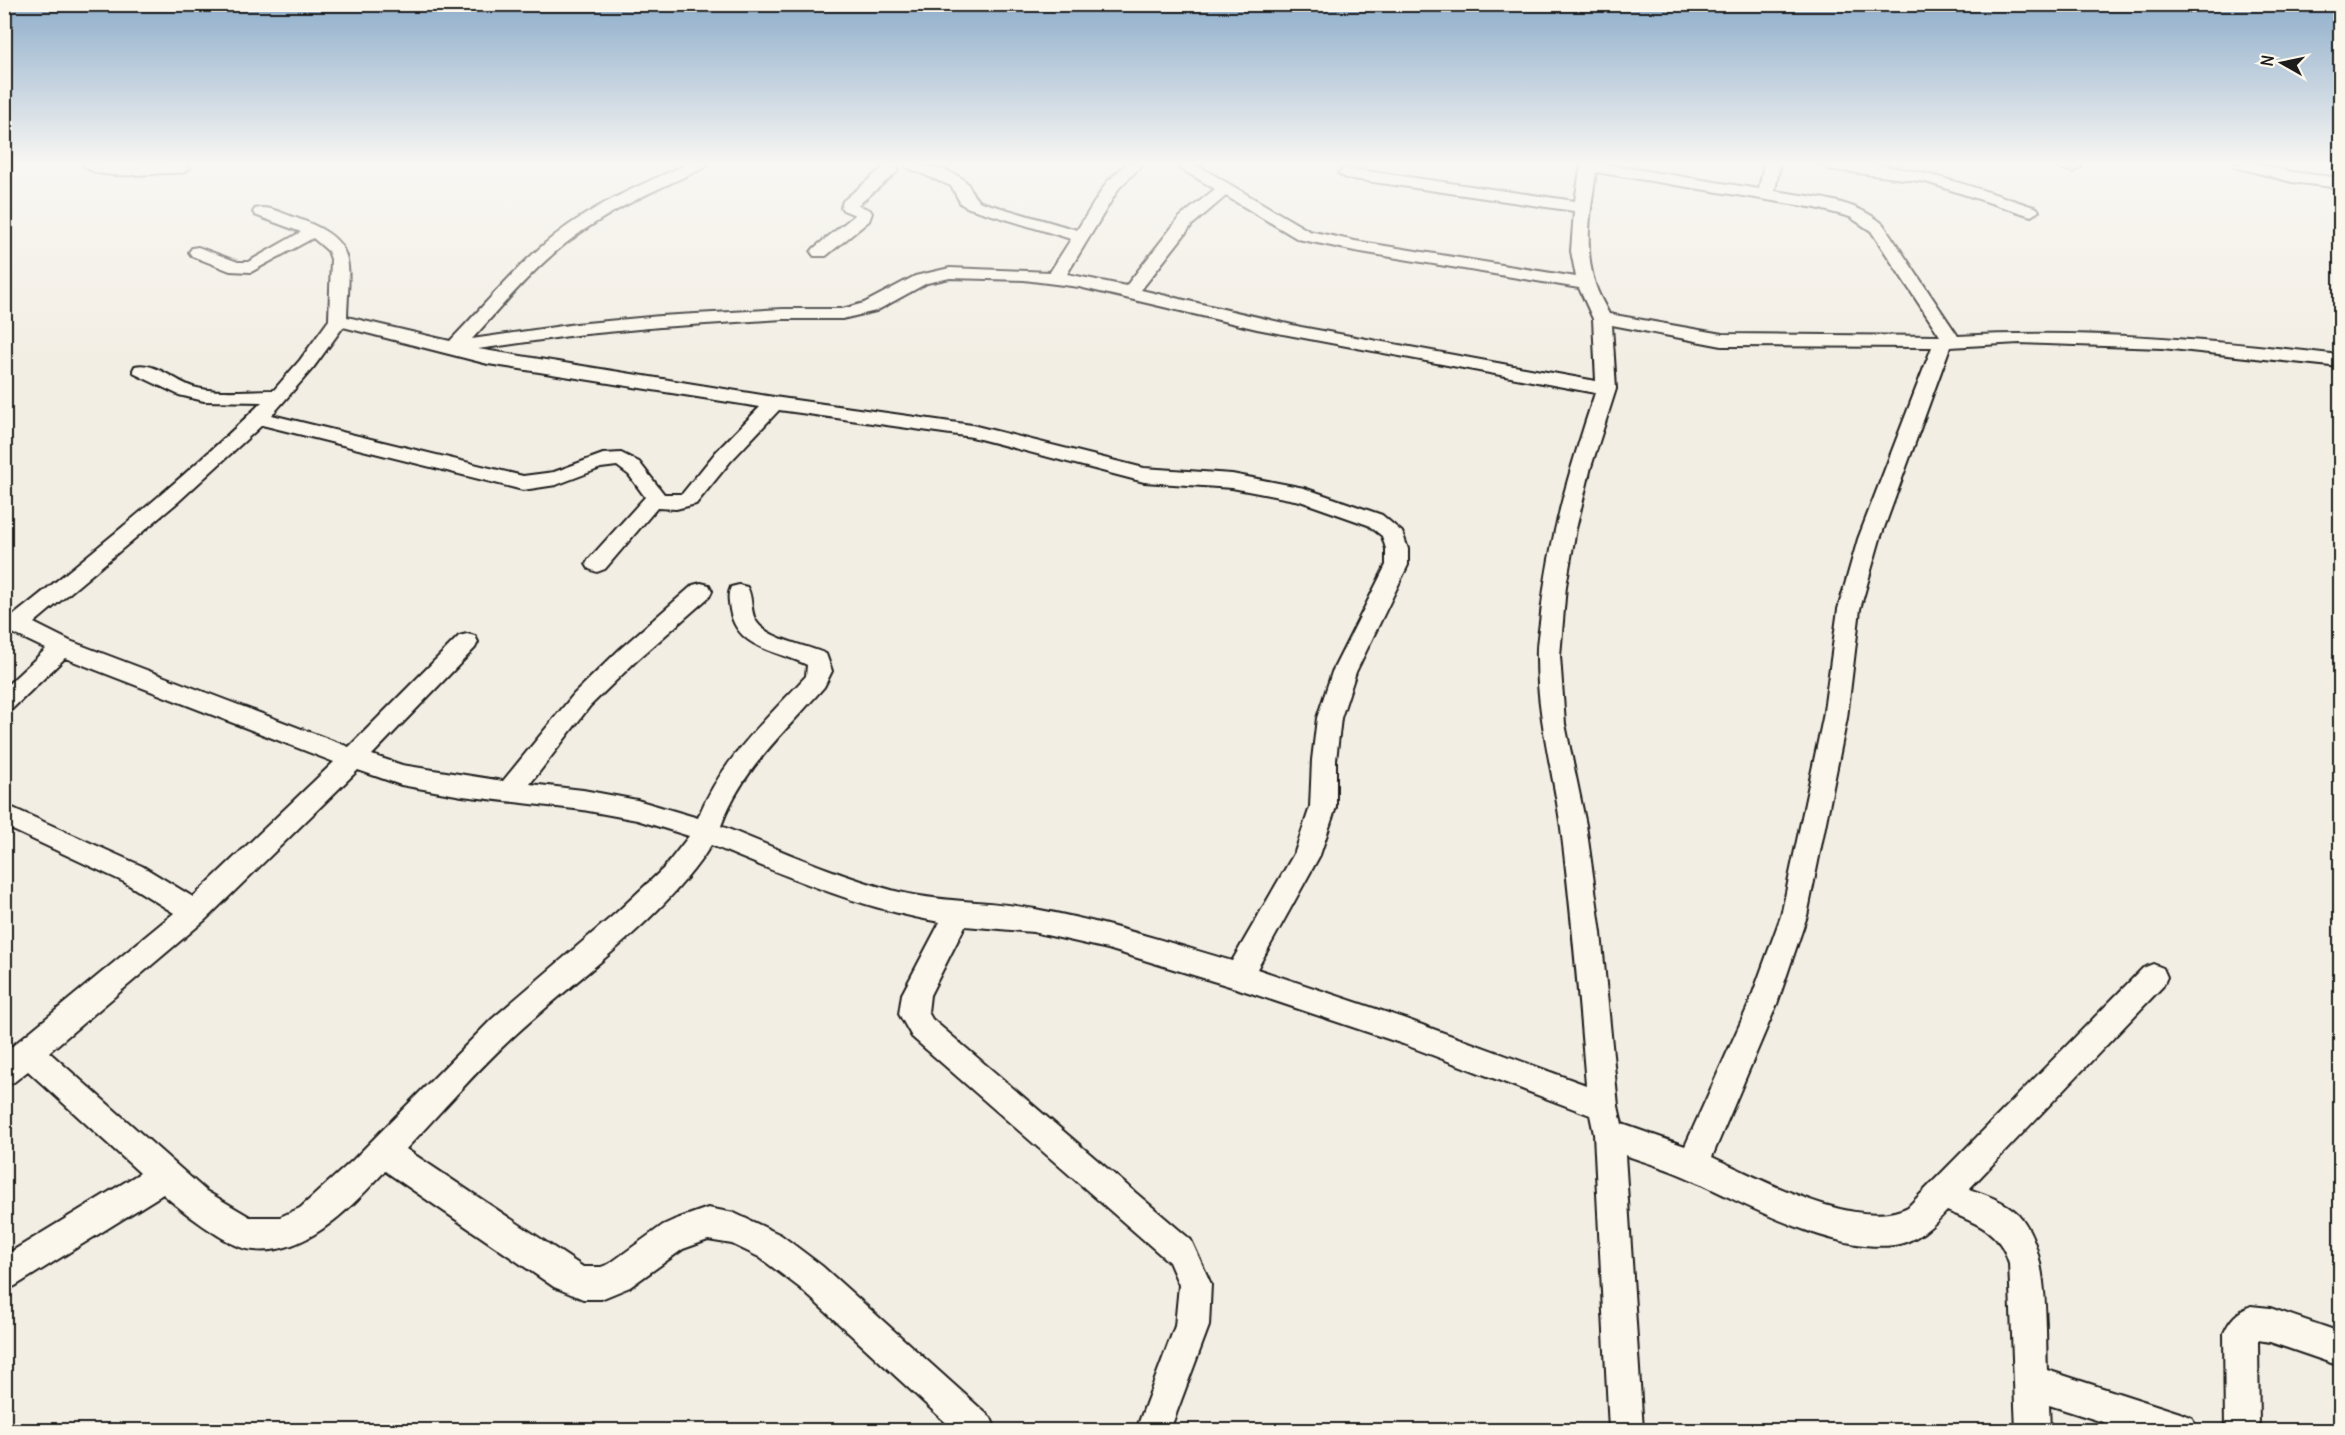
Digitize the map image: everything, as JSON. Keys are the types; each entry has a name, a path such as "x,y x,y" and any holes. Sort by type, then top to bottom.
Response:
{"street":[{"path":"198,252 236,267 251,267 314,231 333,244 340,258 338,320 324,342 260,418 146,519 10,622 62,647 289,736 401,775 509,792 583,800 637,810 706,831 830,882 897,903 958,914 1033,920 1108,937 1239,976 1403,1031 1603,1106"},
{"path":"454,348 542,255 570,231"},
{"path":"820,252 846,231"},
{"path":"1062,231 1082,237"},
{"path":"1055,279 1086,231"},
{"path":"1130,293 1178,231"},
{"path":"1298,231 1323,240 1586,284"},
{"path":"1581,231 1580,251 1586,284 1602,319 1606,389 1581,467 1565,529 1555,586 1548,656 1552,724 1572,825 1587,933 1603,1106 1609,1134 1626,1431"},
{"path":"1879,231 1947,341"},
{"path":"454,348 500,339 632,325 747,315 841,314 862,311 876,306 907,284 926,276 948,273 1055,279 1095,284 1255,324 1606,389"},
{"path":"1602,319 1628,321 1686,335 1722,340 1947,341 2030,338 2162,342 2340,361"},
{"path":"338,320 488,358 774,403 900,418 972,431 1144,475 1232,481 1282,491 1348,509 1375,520 1391,532 1397,549 1397,565 1344,672 1329,718 1324,760 1323,807 1307,855 1239,976"},
{"path":"1693,1164 1763,1004 1794,916 1835,718 1849,609 1869,539 1895,465 1947,341"},
{"path":"142,370 186,391 204,395 280,396"},
{"path":"597,564 644,509 658,500 676,502 689,499 730,449 774,403"},
{"path":"260,418 523,483 541,482 600,461 622,460 629,464 658,500"},
{"path":"509,792 582,700 628,655 701,591"},
{"path":"28,1052 195,1202 247,1233 281,1233 312,1219 383,1151 502,1028 626,921 673,876 706,831 718,799 738,768 816,681 820,671 818,660 809,654 763,639 749,630 743,619 739,593"},
{"path":"4,1072 195,912 354,758 467,642"},
{"path":"4,703 62,647"},
{"path":"4,814 133,874 195,912"},
{"path":"958,914 916,994 913,1014 922,1028 1180,1251 1195,1284 1192,1326 1153,1431"},
{"path":"1609,1134 1693,1164 1820,1219 1861,1230 1894,1229 1919,1218 2152,977"},
{"path":"383,1151 565,1276 583,1283 601,1284 619,1276 674,1236 708,1224 734,1229 770,1246 811,1277 979,1431"},
{"path":"4,1275 165,1175"},
{"path":"1943,1194 2001,1219 2013,1231 2020,1243 2025,1263 2033,1431"},
{"path":"2242,1431 2241,1333 2251,1323 2270,1325 2340,1349"},
{"path":"2030,1382 2180,1431"}]}
